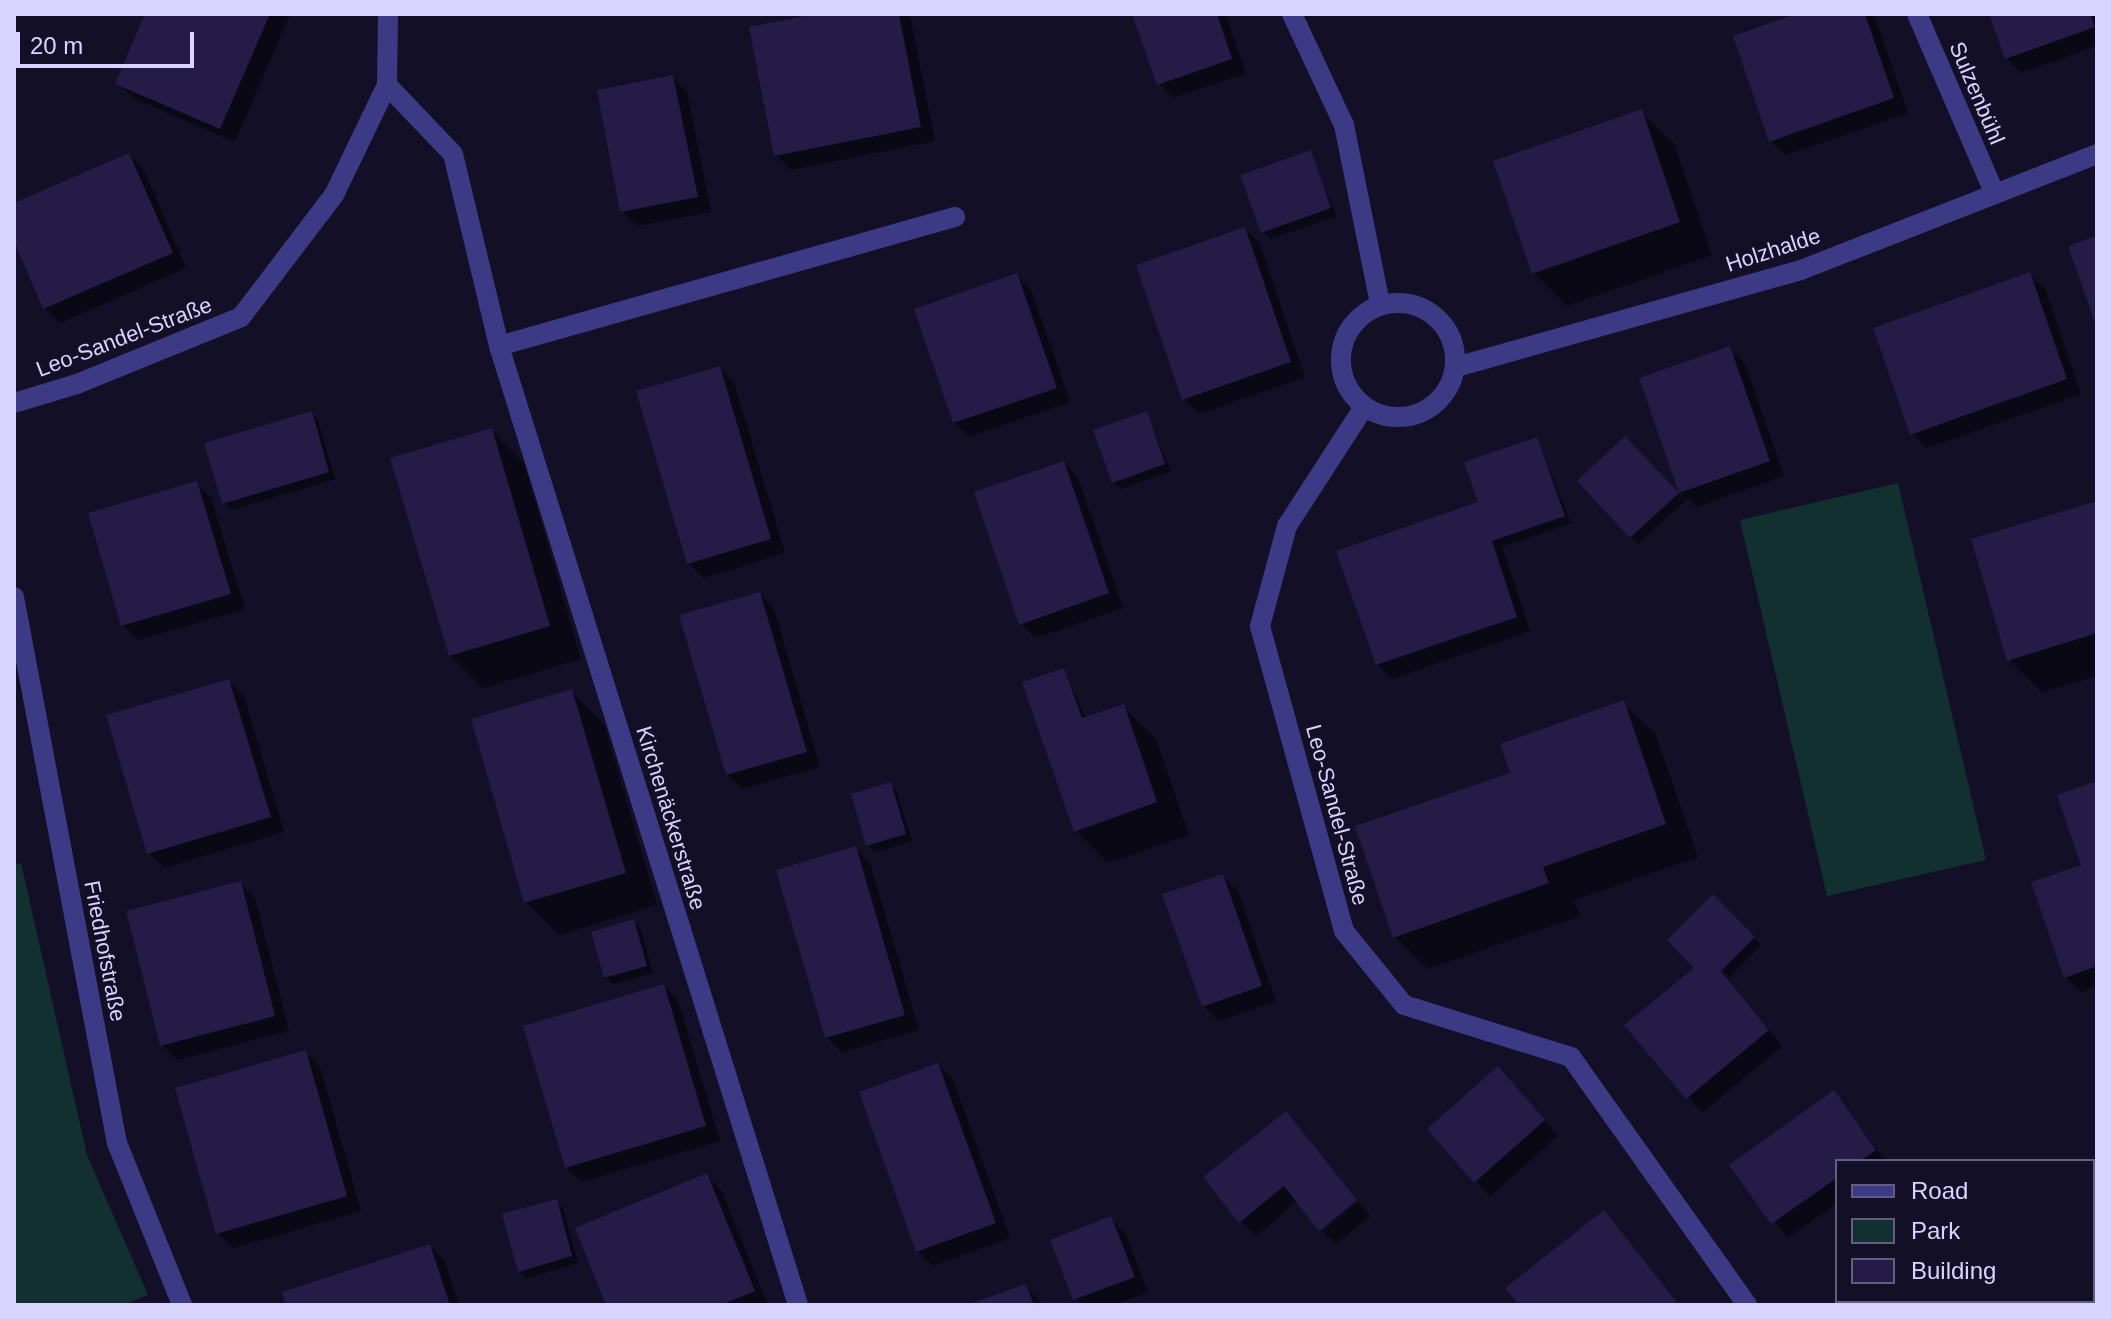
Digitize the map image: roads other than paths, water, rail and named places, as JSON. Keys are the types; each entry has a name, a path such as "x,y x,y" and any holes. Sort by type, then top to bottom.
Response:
{"street":[{"name":"Leo-Sandel-Straße","path":"14,403 77,384 241,317 334,195 387,85 388,14"},
{"path":"1292,14 1344,125 1380,304"},
{"name":"Sulzenbühl","path":"1917,14 1993,190"},
{"name":"Kirchenäckerstraße","path":"387,85 453,154 499,346 798,1305"},
{"name":"Holzhalde","path":"1456,367 1801,270 1993,190 2097,154"},
{"path":"499,346 955,217"},
{"path":"1405,302 1432,312 1452,338 1456,367 1445,394 1424,413 1401,419 1364,407 1345,385 1341,347 1354,322 1380,304 1405,302"},
{"name":"Leo-Sandel-Straße","path":"1364,407 1287,526 1260,626 1344,931 1404,1005 1571,1057 1747,1305"},
{"name":"Friedhofstraße","path":"14,597 117,1143 182,1305"}]}
